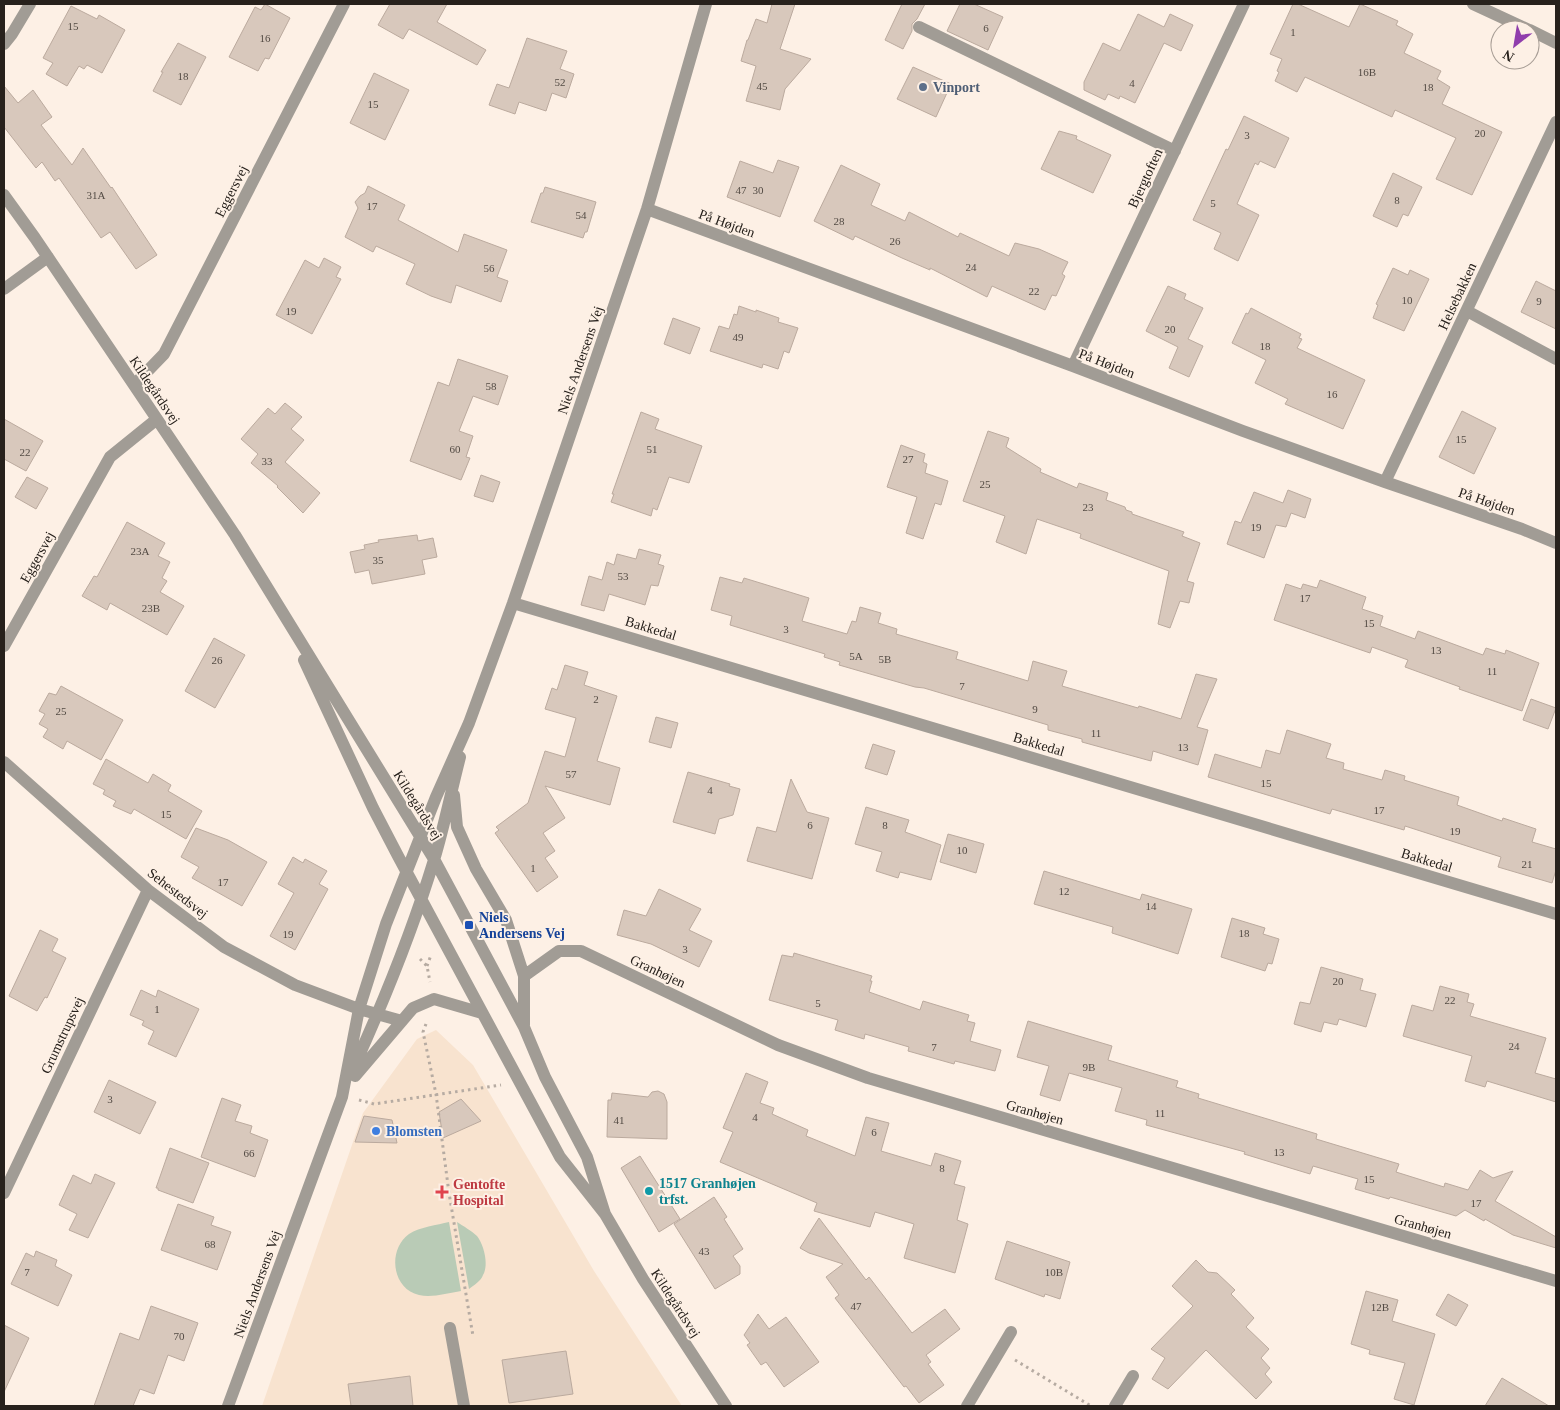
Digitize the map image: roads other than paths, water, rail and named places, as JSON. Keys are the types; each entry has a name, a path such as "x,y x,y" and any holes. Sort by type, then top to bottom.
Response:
{"street":[{"path":"4,44 30,4"},
{"name":"Eggersvej","path":"134,385 164,354 344,4"},
{"name":"Niels Andersens Vej","path":"344,1092 359,1009 386,924 420,836 469,723 513,603 647,209 706,4"},
{"name":"Bjergtoften","path":"1073,366 1244,4"},
{"path":"1473,4 1508,20"},
{"path":"919,27 1175,151"},
{"path":"1540,35 1556,43"},
{"name":"Helsebakken","path":"1385,482 1556,122"},
{"name":"Kildegårdsvej","path":"4,195 235,534 434,859 524,1028 545,1077 587,1157 605,1214"},
{"name":"På Højden","path":"647,209 1073,366 1243,431 1522,529 1556,543"},
{"path":"6,284 48,257"},
{"path":"1466,311 1556,359"},
{"name":"Eggersvej","path":"4,646 110,457 157,419"},
{"name":"Bakkedal","path":"513,603 1556,914"},
{"name":"Kildegårdsvej","path":"278,604 373,808 560,1157 605,1214 643,1278 726,1406"},
{"name":"Niels Andersens Vej","path":"228,1406 344,1092 406,943 434,859 469,723"},
{"name":"Sehestedsvej","path":"4,762 148,890 224,947 295,985 359,1009 402,1021"},
{"name":"Kildegårdsvej","path":"453,785 457,827 476,869 506,920 524,976 524,1028"},
{"name":"Grumstrupsvej","path":"4,1193 148,890"},
{"name":"Granhøjen","path":"524,976 559,951 581,951 778,1045 868,1078 1556,1281"},
{"path":"344,1092 413,1008 434,999 482,1013"},
{"path":"450,1328 464,1406"},
{"path":"967,1406 1011,1332"},
{"path":"1115,1406 1133,1376"}],"place":[{"name":"Vinport","path":"923,87"},
{"name":"Niels Andersens Vej","path":"469,925"},
{"name":"Blomsten","path":"376,1131"},
{"name":"1517 Granhøjen trfst.","path":"649,1191"},
{"name":"Gentofte Hospital","path":"442,1192"}]}
